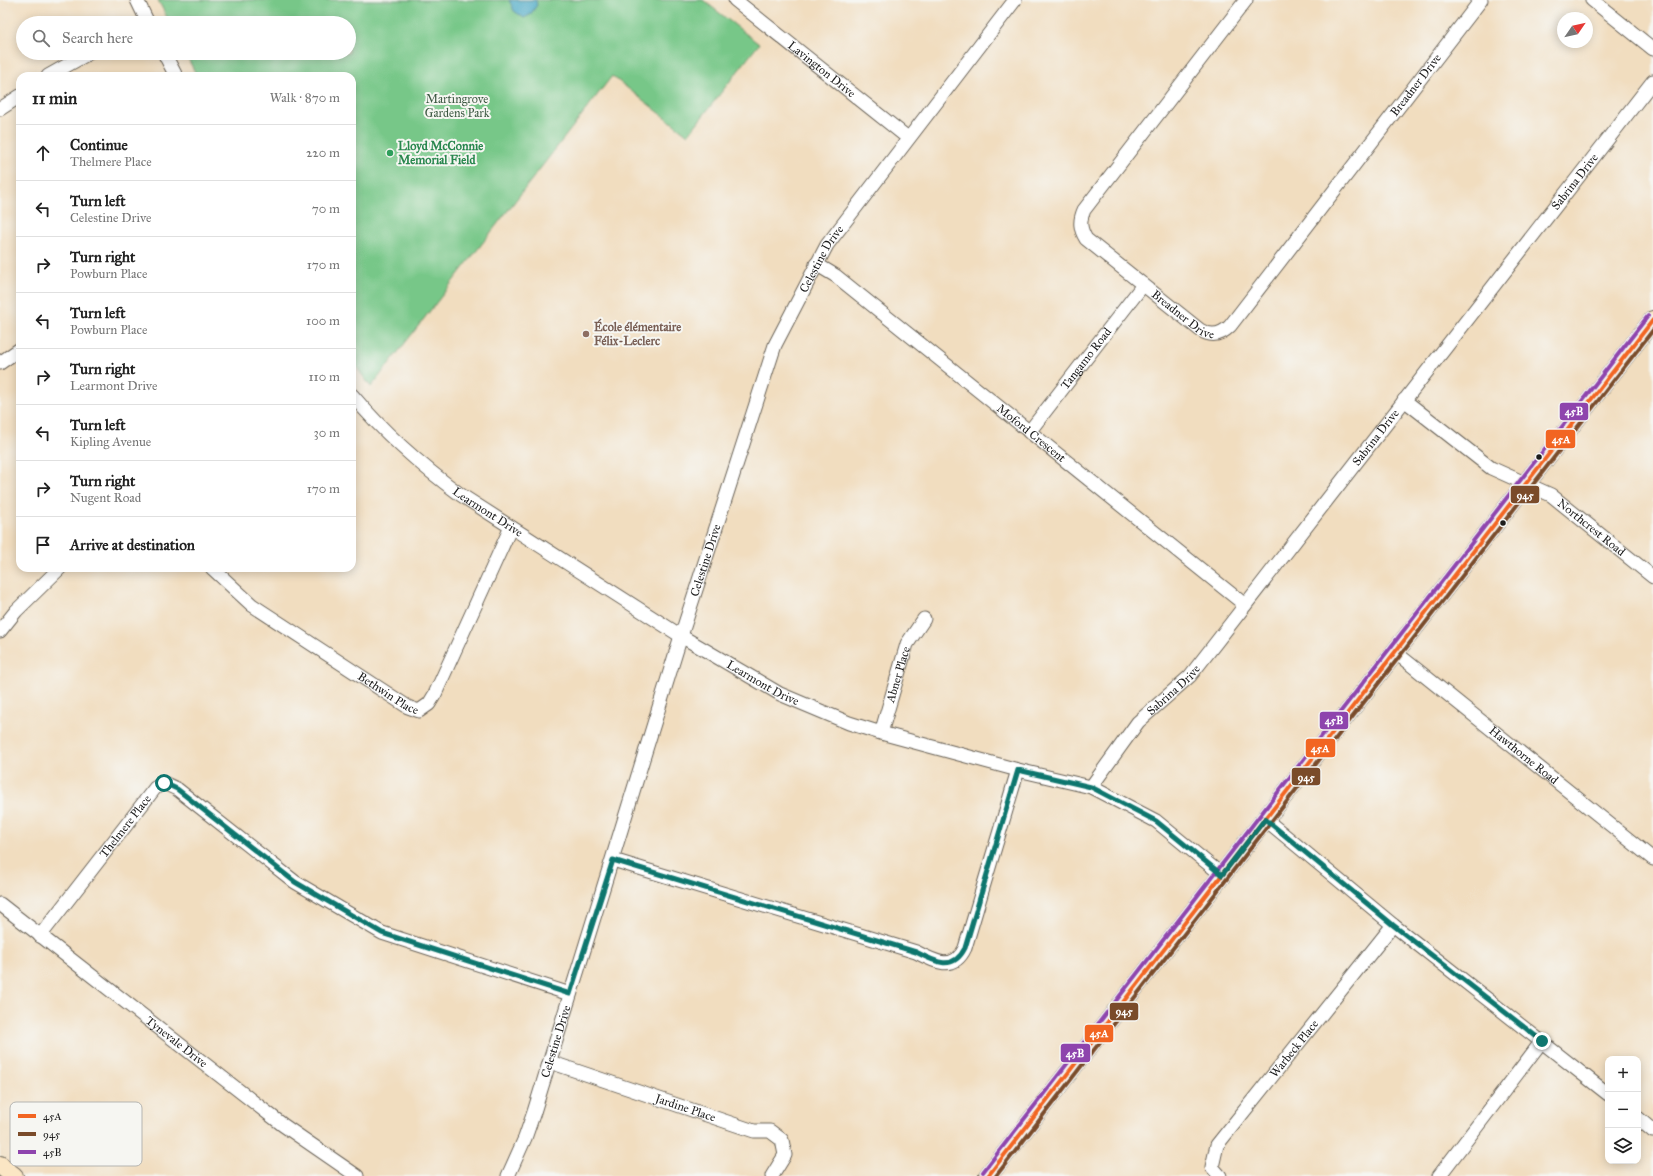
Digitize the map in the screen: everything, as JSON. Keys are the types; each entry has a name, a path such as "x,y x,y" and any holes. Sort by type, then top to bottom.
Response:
{"main road":[{"path":"988,1176 1653,320"},
{"path":"0,1165 14,1176"}],"street":[{"path":"137,0 144,16"},
{"name":"Lavington Drive","path":"735,0 908,138"},
{"name":"Celestine Drive","path":"508,1176 525,1138 550,1062 681,636 769,359 816,264 838,228 1015,0"},
{"name":"Breadner Drive","path":"1246,0 1080,217 1081,231 1086,239 1204,333 1215,335 1226,329 1482,0"},
{"path":"1592,0 1653,49"},
{"path":"55,72 77,60"},
{"path":"168,60 174,72"},
{"name":"Sabrina Drive","path":"1091,787 1138,722 1190,676 1653,81"},
{"path":"0,109 16,99"},
{"name":"Moford Crescent","path":"816,264 836,276 1245,605"},
{"name":"Tangamo Road","path":"1029,432 1143,285"},
{"path":"0,363 16,352"},
{"name":"Learmont Drive","path":"356,400 371,417 414,459 461,495 681,636 780,694 849,723 881,733 1018,770 1091,787 1156,821 1222,875"},
{"name":"Northcrest Road","path":"1404,400 1490,468 1551,495 1653,577"},
{"name":"Bethwin Place","path":"216,572 252,605 408,707 419,711 429,704 435,694 511,527"},
{"path":"0,631 16,611 56,572"},
{"name":"Abner Place","path":"881,733 907,644 924,619"},
{"name":"Hawthorne Road","path":"1395,652 1653,859"},
{"path":"613,860 916,952 935,962 951,963 961,957 965,948 1018,770"},
{"name":"Thelmere Place","path":"40,936 155,788 164,783 177,789 295,882 382,933 570,994"},
{"path":"1265,819 1393,925 1606,1092"},
{"name":"Tynevale Drive","path":"0,904 283,1125 357,1176"},
{"name":"Warbeck Place","path":"1220,1176 1212,1167 1218,1145 1393,925"},
{"path":"1439,1176 1542,1041"},
{"name":"Jardine Place","path":"550,1062 754,1131 770,1131 782,1140 785,1155 772,1176"},
{"path":"1641,1121 1653,1131"}],"green space":[{"name":"Martingrove Gardens Park","path":"158,0 703,0 759,44 688,135 612,76 371,387 356,366 356,72 195,72 189,60 356,60 356,16 166,16"}],"water":[{"path":"509,0 536,0 537,5 530,15 524,18 514,11"}],"transit line":[{"name":"45B","path":"983,1172 1648,316"},
{"name":"45A","path":"988,1176 1653,320"},
{"name":"945","path":"996,1176 1653,330"}],"place":[{"name":"Lloyd McConnie Memorial Field","path":"390,153"},
{"name":"École élémentaire Félix-Leclerc","path":"586,334"}],"route":[{"path":"164,783 177,789 295,882 382,933 570,994 613,860 916,952 935,962 951,963 961,957 965,948 1018,770 1091,787 1156,821 1190,847 1222,875 1265,819 1393,925 1542,1041"}]}
